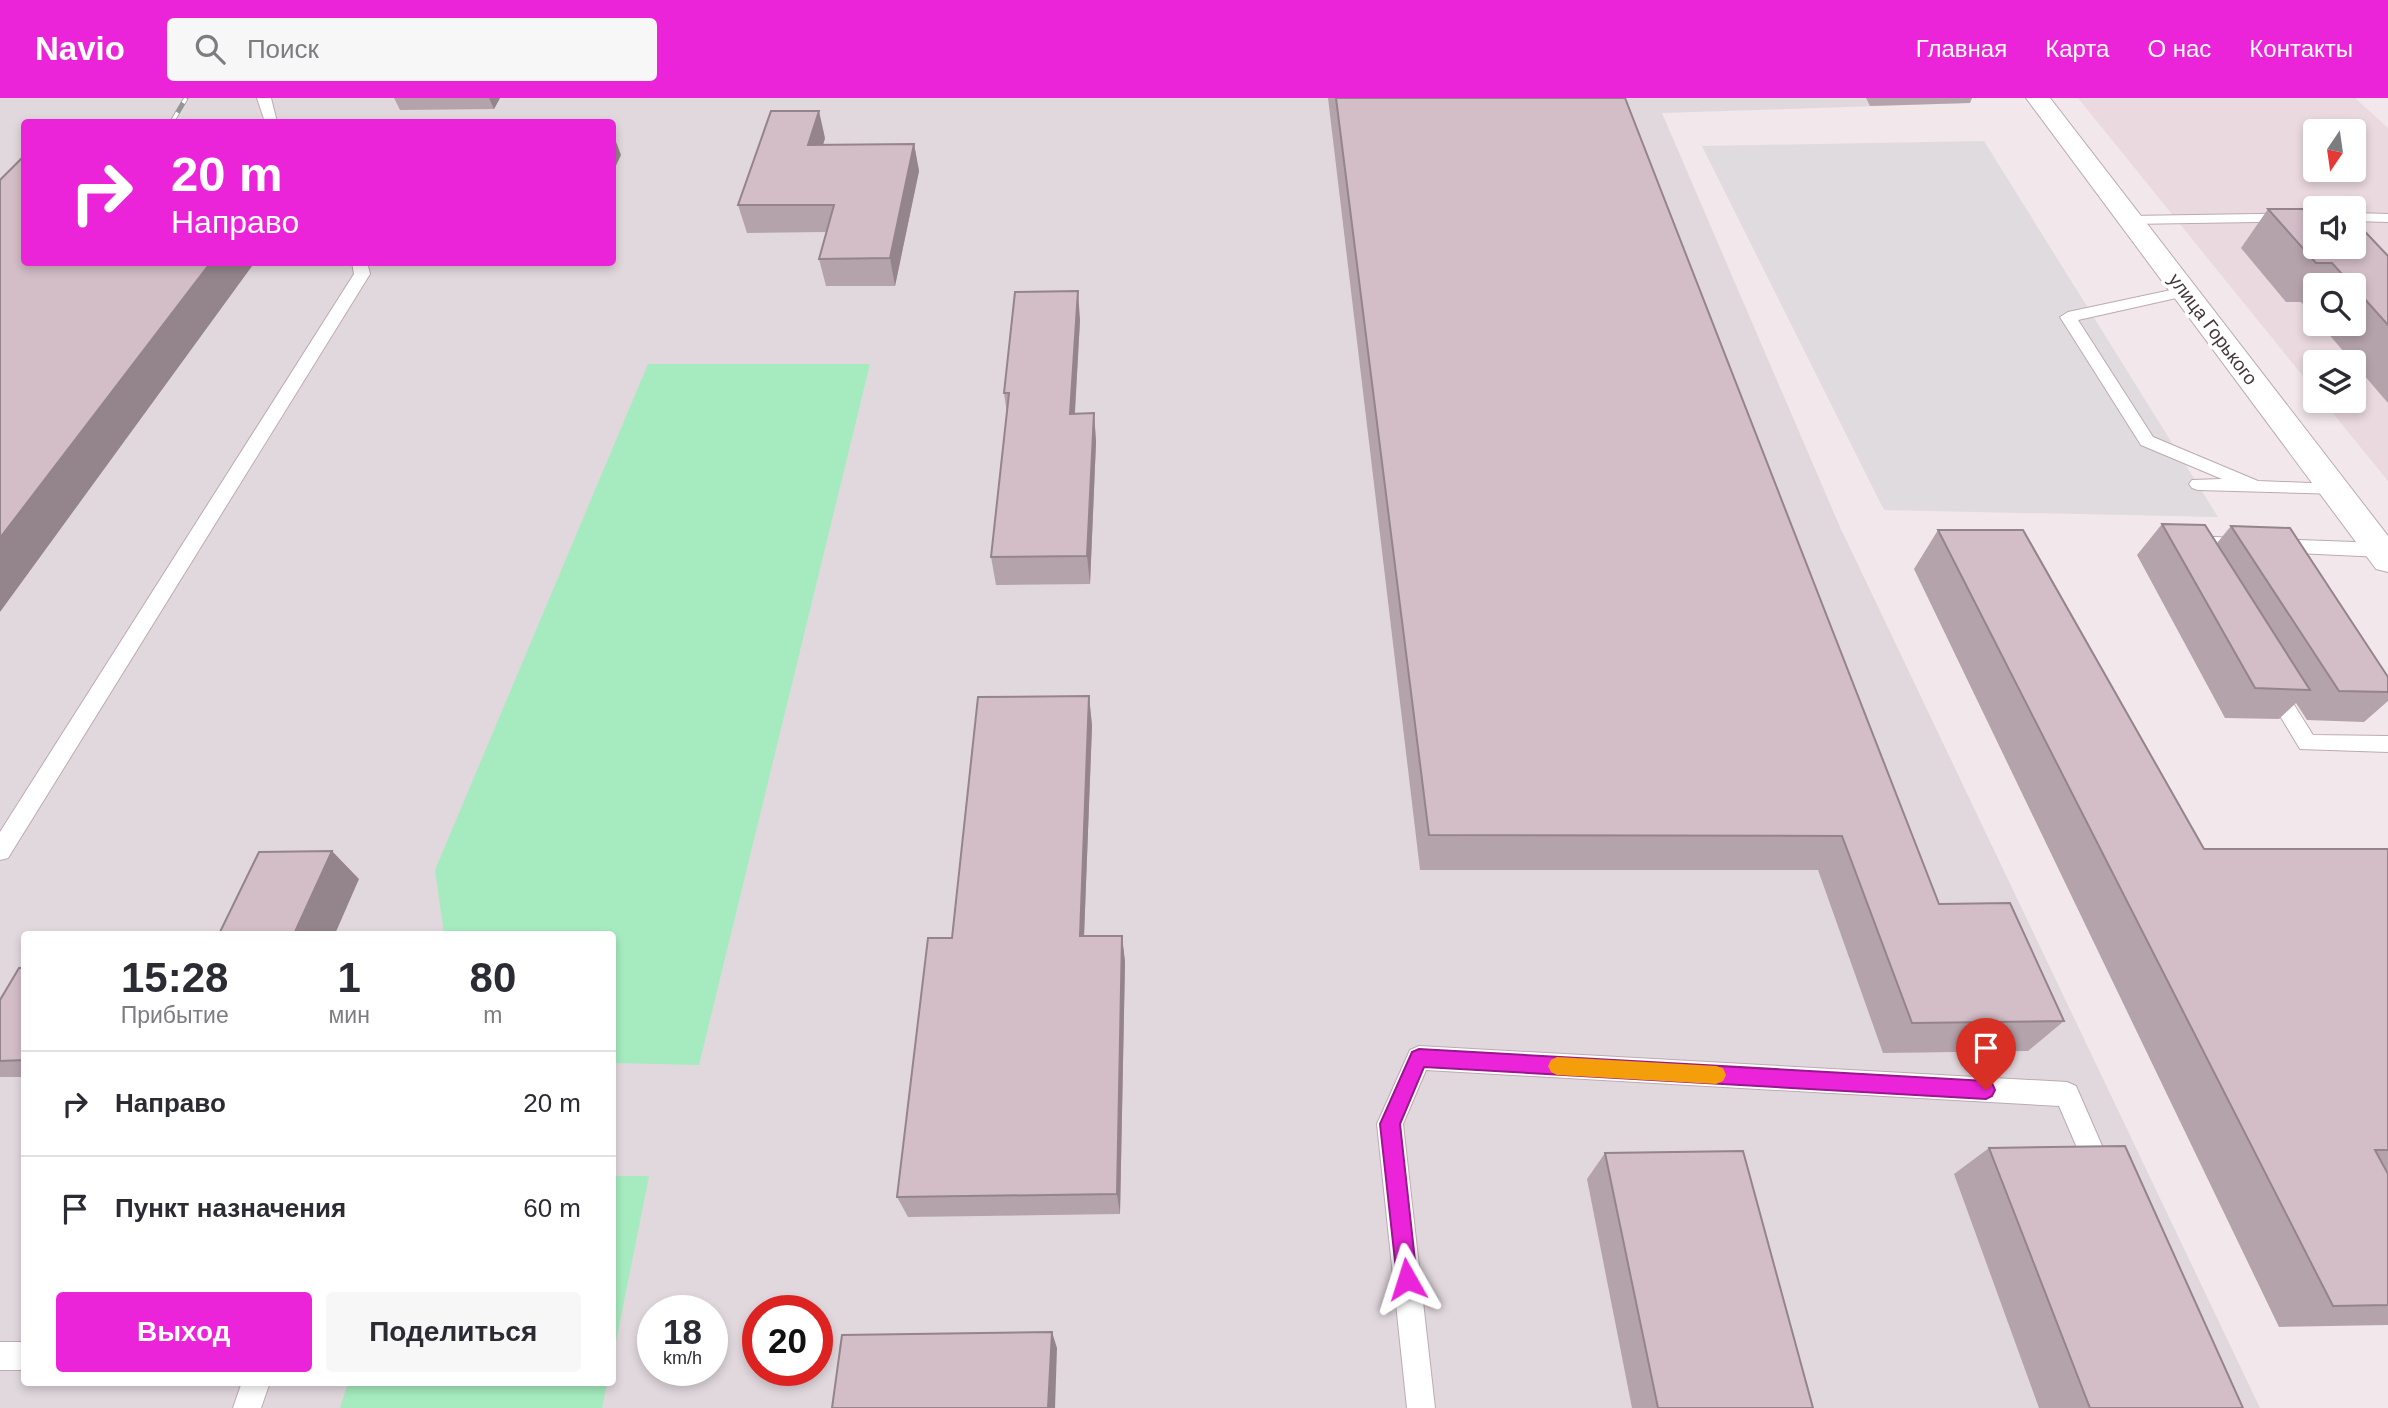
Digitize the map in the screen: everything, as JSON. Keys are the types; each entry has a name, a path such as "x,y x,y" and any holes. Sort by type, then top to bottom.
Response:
{"street":[{"name":"улица Горького","path":"2038,98 2384,555"}],"lane":[{"path":"264,98 270,119"},
{"path":"2130,220 2303,217"},
{"path":"2366,217 2388,218"},
{"path":"0,850 362,274 360,266"},
{"path":"2185,292 2068,317 2147,441 2257,487"},
{"path":"2198,484 2335,490"},
{"path":"2197,565 2182,541 2384,555"},
{"path":"2263,672 2307,743 2388,744"},
{"path":"1421,1408 1390,1124 1419,1058 2067,1094 2111,1195"},
{"path":"0,1356 21,1356"},
{"path":"247,1408 255,1386"}],"shaded area":[{"path":"0,98 1967,98 1970,103 1662,113 1840,527 2260,1408 0,1408"},
{"path":"2078,98 2355,98 2388,128 2388,481 2333,413 2366,413 2366,350 2303,350 2303,376"},
{"path":"1984,141 2218,517 1884,510 1702,146"},
{"path":"648,364 870,364 699,1065 616,1063 616,931 444,931 435,870"},
{"path":"616,1176 649,1176 616,1342"},
{"path":"347,1386 606,1386 602,1408 340,1408"}],"building":[{"path":"1336,98 1625,98 1939,904 2010,903 2064,1021 1912,1023 1842,836 1429,835"},
{"path":"771,111 819,111 808,145 914,144 890,258 819,259 834,205 738,205"},
{"path":"21,159 21,266 208,266 0,538 0,180"},
{"path":"2268,209 2303,209 2303,248"},
{"path":"2366,233 2388,256 2388,325 2366,300 2366,273 2341,273 2332,263 2316,263 2312,259 2366,259"},
{"path":"1078,291 1070,414 1094,413 1087,556 991,557 1009,393 1004,393 1015,292"},
{"path":"2162,524 2205,525 2310,690 2255,688"},
{"path":"2231,526 2290,528 2388,677 2388,692 2339,691"},
{"path":"1938,530 2023,530 2204,849 2388,849 2388,1150 2375,1150 2388,1174 2388,1305 2333,1306"},
{"path":"1089,696 1080,936 1122,936 1117,1194 897,1197 928,938 952,938 978,697"},
{"path":"332,851 295,931 220,931 259,852"},
{"path":"21,968 21,1060 0,1061 0,1000"},
{"path":"2125,1146 2243,1408 2090,1408 1989,1148"},
{"path":"1743,1151 1813,1408 1658,1408 1605,1153"},
{"path":"1052,1332 1048,1408 832,1408 842,1335"}],"railway":[{"path":"174,119 186,98"}],"slow traffic":[{"path":"1557,1066 1716,1075"}],"route":[{"path":"1407,1279 1390,1124 1419,1058 1986,1090"}]}
